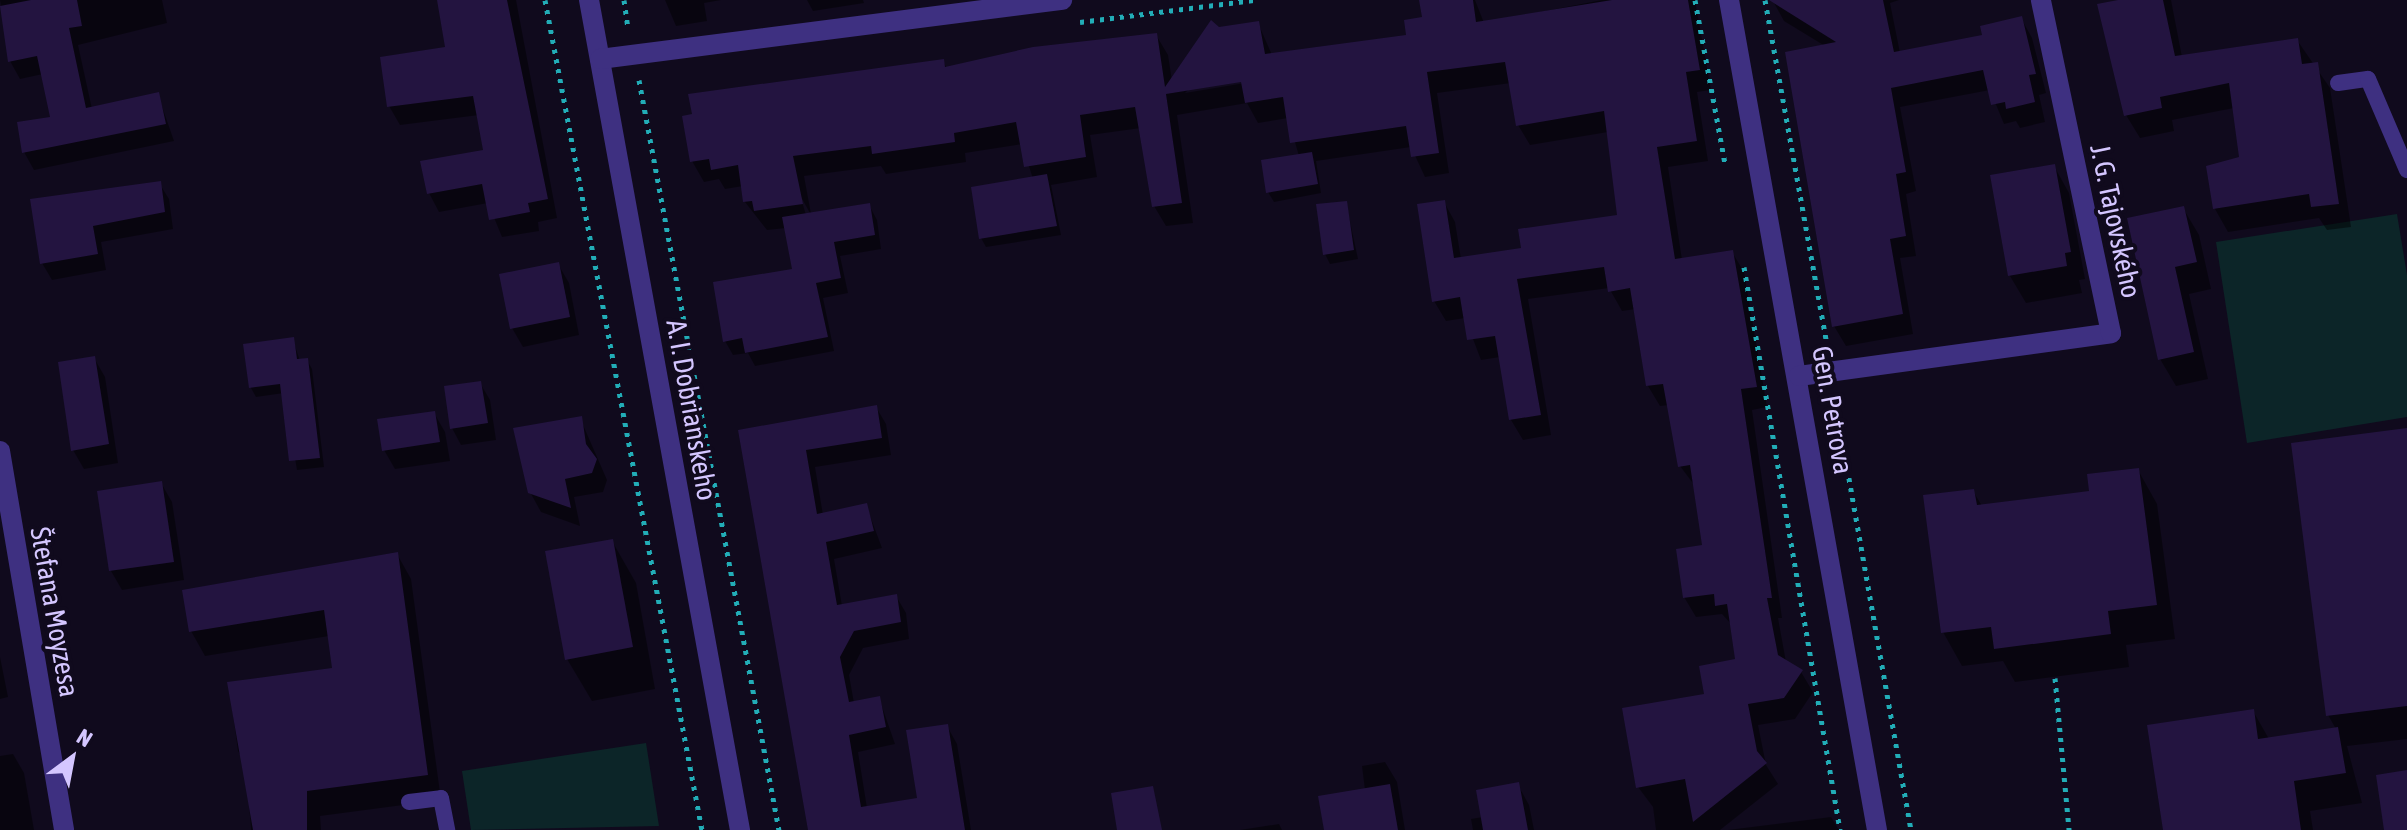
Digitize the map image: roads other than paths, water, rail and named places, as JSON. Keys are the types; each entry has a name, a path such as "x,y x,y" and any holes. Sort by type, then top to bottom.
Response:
{"street":[{"name":"A. I. Dobrianskeho","path":"589,0 740,830"},
{"path":"600,59 1062,0"},
{"name":"Gen. Petrova","path":"1729,0 1799,376 1877,830"},
{"name":"J. G. Tajovského","path":"1799,376 2111,333 2041,0"},
{"name":"Štefana Moyzesa","path":"0,451 64,830"}],"lane":[{"path":"2338,83 2368,79 2407,170"},
{"path":"409,802 441,798 447,830"}]}
